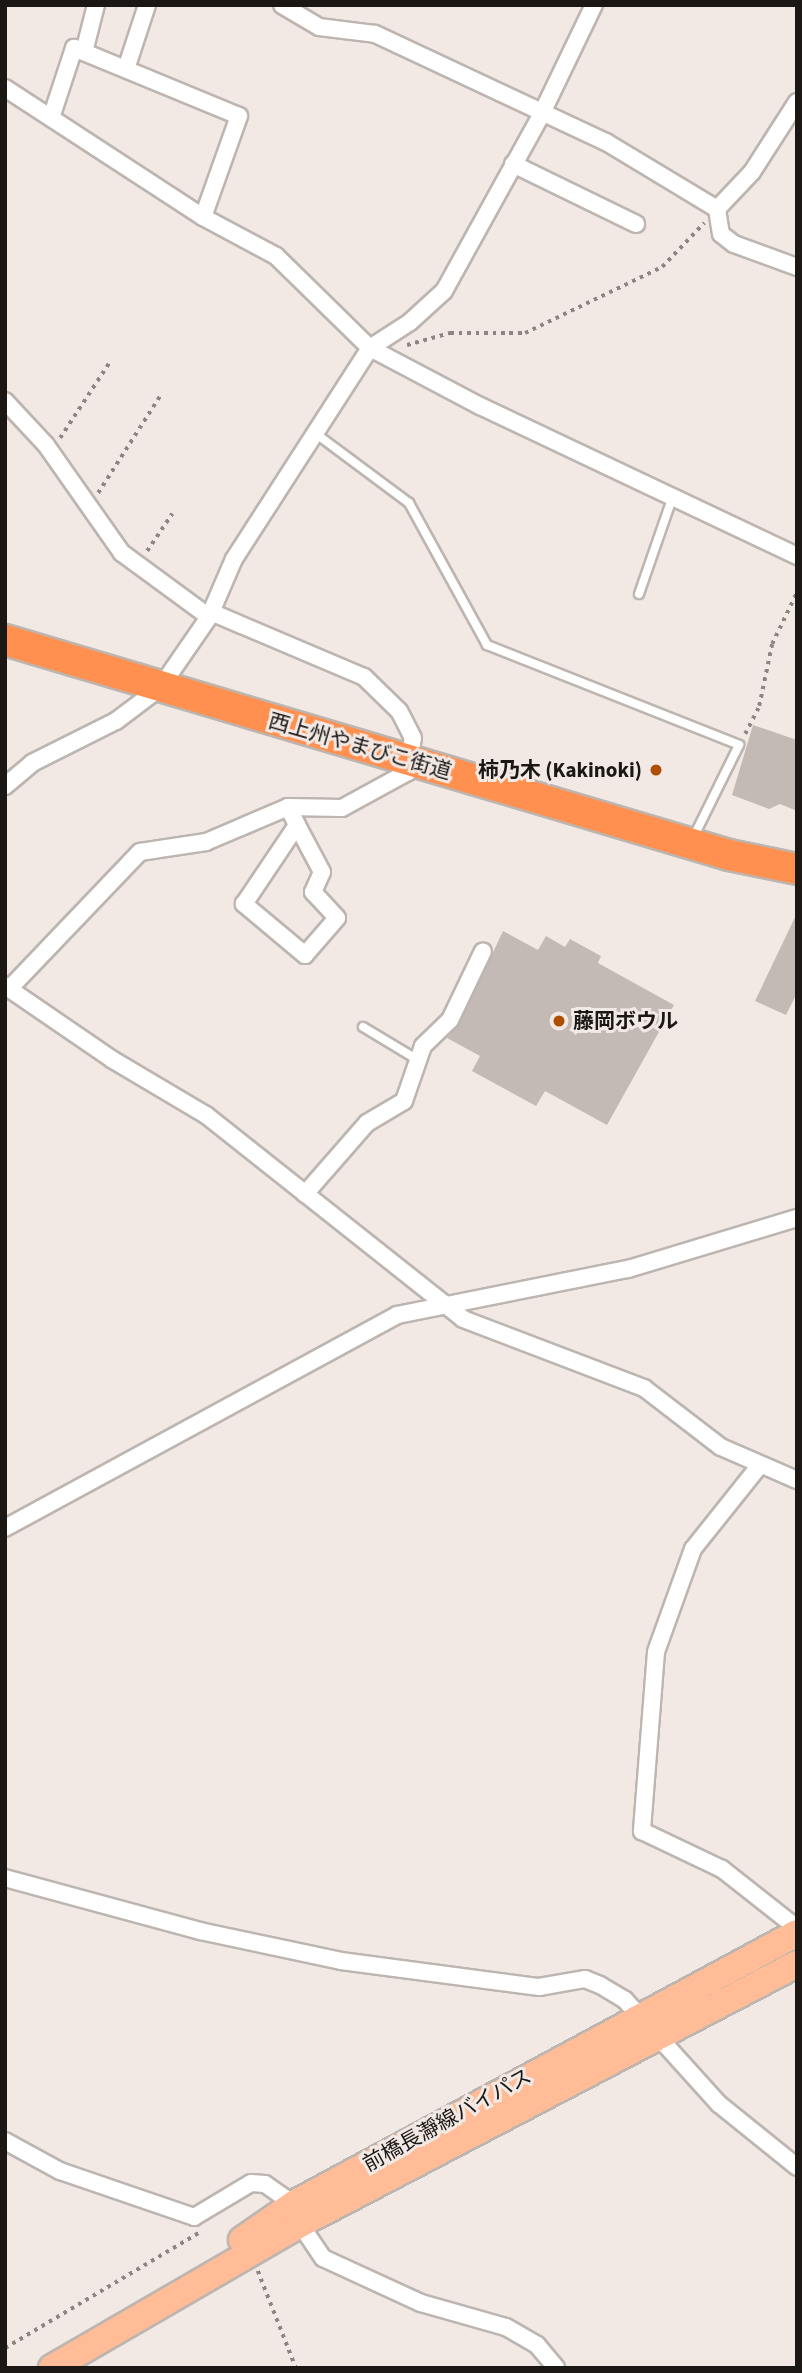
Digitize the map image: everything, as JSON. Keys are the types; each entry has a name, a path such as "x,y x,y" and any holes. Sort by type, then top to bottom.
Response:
{"highway":[{"name":"西上州やまびこ街道","path":"5,640 691,844 797,869"}],"main road":[{"name":"前橋長瀞線バイパス","path":"52,2368 297,2214 639,2015 797,1931"},
{"name":"前橋長瀞線バイパス","path":"112,2331 247,2255 297,2214 658,2037 797,1964"}],"street":[{"path":"84,52 96,5"},
{"path":"126,69 147,5"},
{"path":"282,5 319,27 375,34 541,115 606,142 717,209 721,234 734,244 797,267"},
{"path":"5,786 32,763 116,722 160,688 210,615 234,559 370,348 410,322 443,291 541,115 594,5"},
{"path":"51,118 74,48 239,116 203,217"},
{"path":"5,88 203,217 276,256 370,348 480,406 797,556"},
{"path":"717,209 752,172 797,102"},
{"path":"513,164 636,224"},
{"path":"7,406 51,452 122,553 210,615 364,677 399,711 413,738 408,772 342,807 288,807 206,842 140,852 7,988 113,1060 206,1115 463,1319 643,1388 721,1447 797,1480"},
{"path":"288,807 322,872 313,892 337,918 305,956 244,904 297,825"},
{"path":"305,1194 367,1123 404,1101 423,1046 450,1020 483,951"},
{"path":"5,1528 397,1315 441,1303 628,1269 797,1218"},
{"path":"760,1465 693,1549 656,1652 642,1831 722,1869 797,1931"},
{"path":"5,1878 200,1931 341,1961 539,1987 585,1979 625,2000 719,2104 797,2167"},
{"path":"5,2141 60,2171 194,2217 251,2183 265,2184 297,2214 323,2259 421,2303 506,2327 537,2345 556,2368"}],"lane":[{"path":"315,433 409,503 487,645 739,745 691,844"},
{"path":"639,594 673,496"},
{"path":"363,1027 418,1060"}],"path":[{"path":"370,348 403,346 450,333 525,333 662,267 717,209"},
{"path":"51,452 111,360"},
{"path":"89,506 160,396"},
{"path":"137,564 173,514"},
{"path":"739,745 759,706 772,644 797,592"},
{"path":"5,2348 216,2223 210,2207"},
{"path":"247,2255 267,2286 296,2368"}],"building":[{"path":"753,725 797,740 797,811 780,804 769,809 732,795"},
{"path":"797,913 797,993 786,1015 755,1001"},
{"name":"藤岡ボウル","path":"503,931 538,950 546,936 565,947 570,939 601,956 598,963 674,1005 607,1125 545,1091 536,1106 472,1071 480,1056 447,1038 459,1025"}],"place":[{"name":"柿乃木 (Kakinoki)","path":"656,770"},
{"name":"藤岡ボウル","path":"559,1021"}]}
